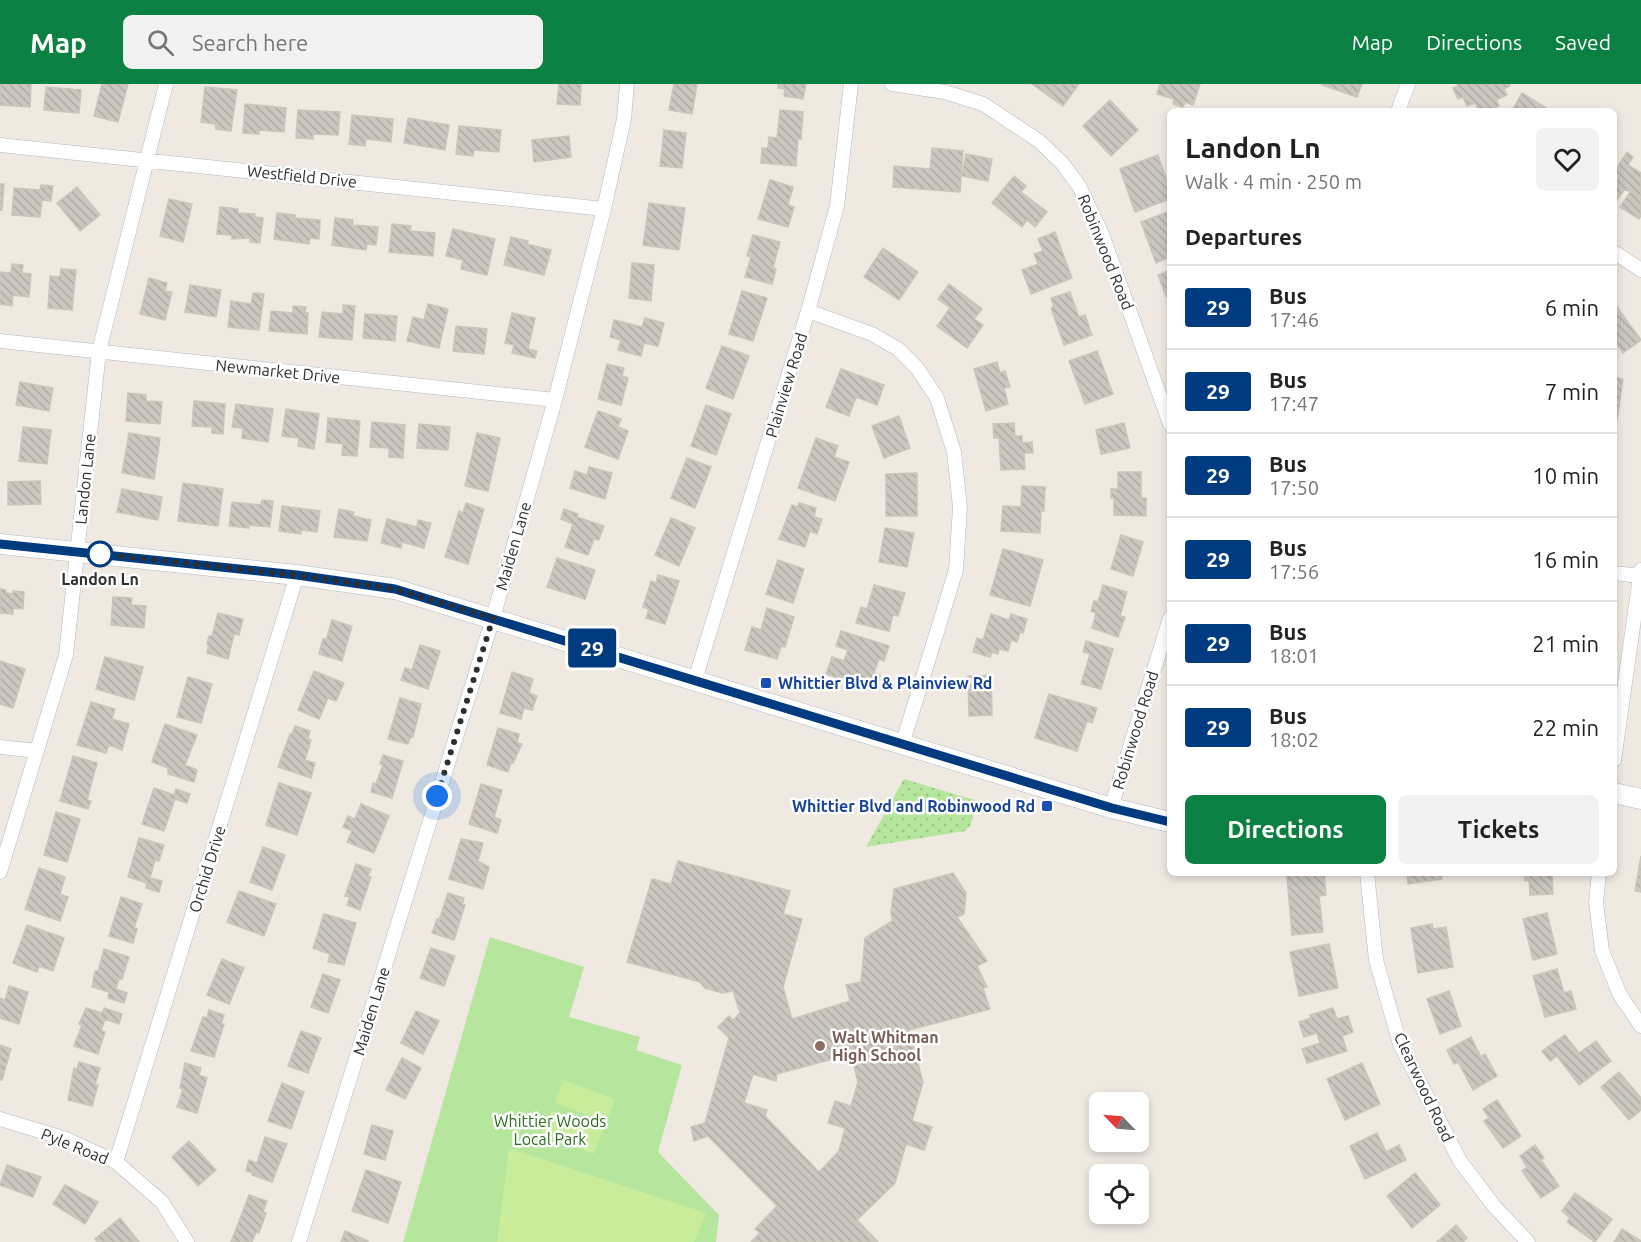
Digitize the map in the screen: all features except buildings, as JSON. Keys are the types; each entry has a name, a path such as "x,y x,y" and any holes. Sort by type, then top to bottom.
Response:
{"street":[{"name":"Landon Lane","path":"0,872 66,655 99,351 166,84"},
{"name":"Maiden Lane","path":"299,1242 493,618 555,400 604,209 624,119 627,84"},
{"name":"Plainview Road","path":"695,680 808,311 837,206 850,84"},
{"name":"Robinwood Road","path":"892,84 945,92 983,104 1039,141 1062,163 1079,186 1102,234 1167,416"},
{"path":"1400,108 1408,84"},
{"name":"Westfield Drive","path":"0,145 604,209"},
{"path":"1617,254 1641,270"},
{"path":"808,311 872,334 897,349 917,368 937,398 954,452 960,507 956,570 902,744"},
{"name":"Newmarket Drive","path":"0,341 555,400"},
{"path":"0,544 297,575 395,589 1112,808 1167,821"},
{"path":"1617,573 1641,573 1617,739"},
{"name":"Orchid Drive","path":"117,1162 297,575"},
{"name":"Robinwood Road","path":"1112,808 1167,628"},
{"path":"0,747 37,751"},
{"path":"1617,795 1641,799"},
{"name":"Clearwood Road","path":"1367,876 1376,960 1400,1044 1460,1161 1494,1206 1528,1242"},
{"path":"1599,876 1596,902 1602,951 1620,995 1641,1026"},
{"name":"Pyle Road","path":"0,1119 66,1139 117,1162 162,1202 188,1242"}],"green space":[{"path":"904,779 978,801 970,826 965,831 866,847"},
{"name":"Whittier Woods Local Park","path":"490,937 584,967 569,1017 640,1037 636,1050 682,1065 658,1152 719,1215 716,1242 403,1242"},
{"path":"563,1080 615,1099 607,1122 555,1103"},
{"path":"551,1111 603,1130 594,1154 542,1134"},
{"path":"509,1148 706,1213 694,1242 497,1242"}],"bus line":[{"name":"29","path":"0,544 297,575 395,589 1112,808 1167,821"}],"place":[{"name":"Landon Ln","path":"100,554"},
{"name":"Whittier Blvd & Plainview Rd","path":"766,683"},
{"name":"Whittier Blvd and Robinwood Rd","path":"1047,806"},
{"name":"Walt Whitman High School","path":"820,1046"}],"route":[{"path":"100,554 297,575 395,589 493,618 437,796"}]}
